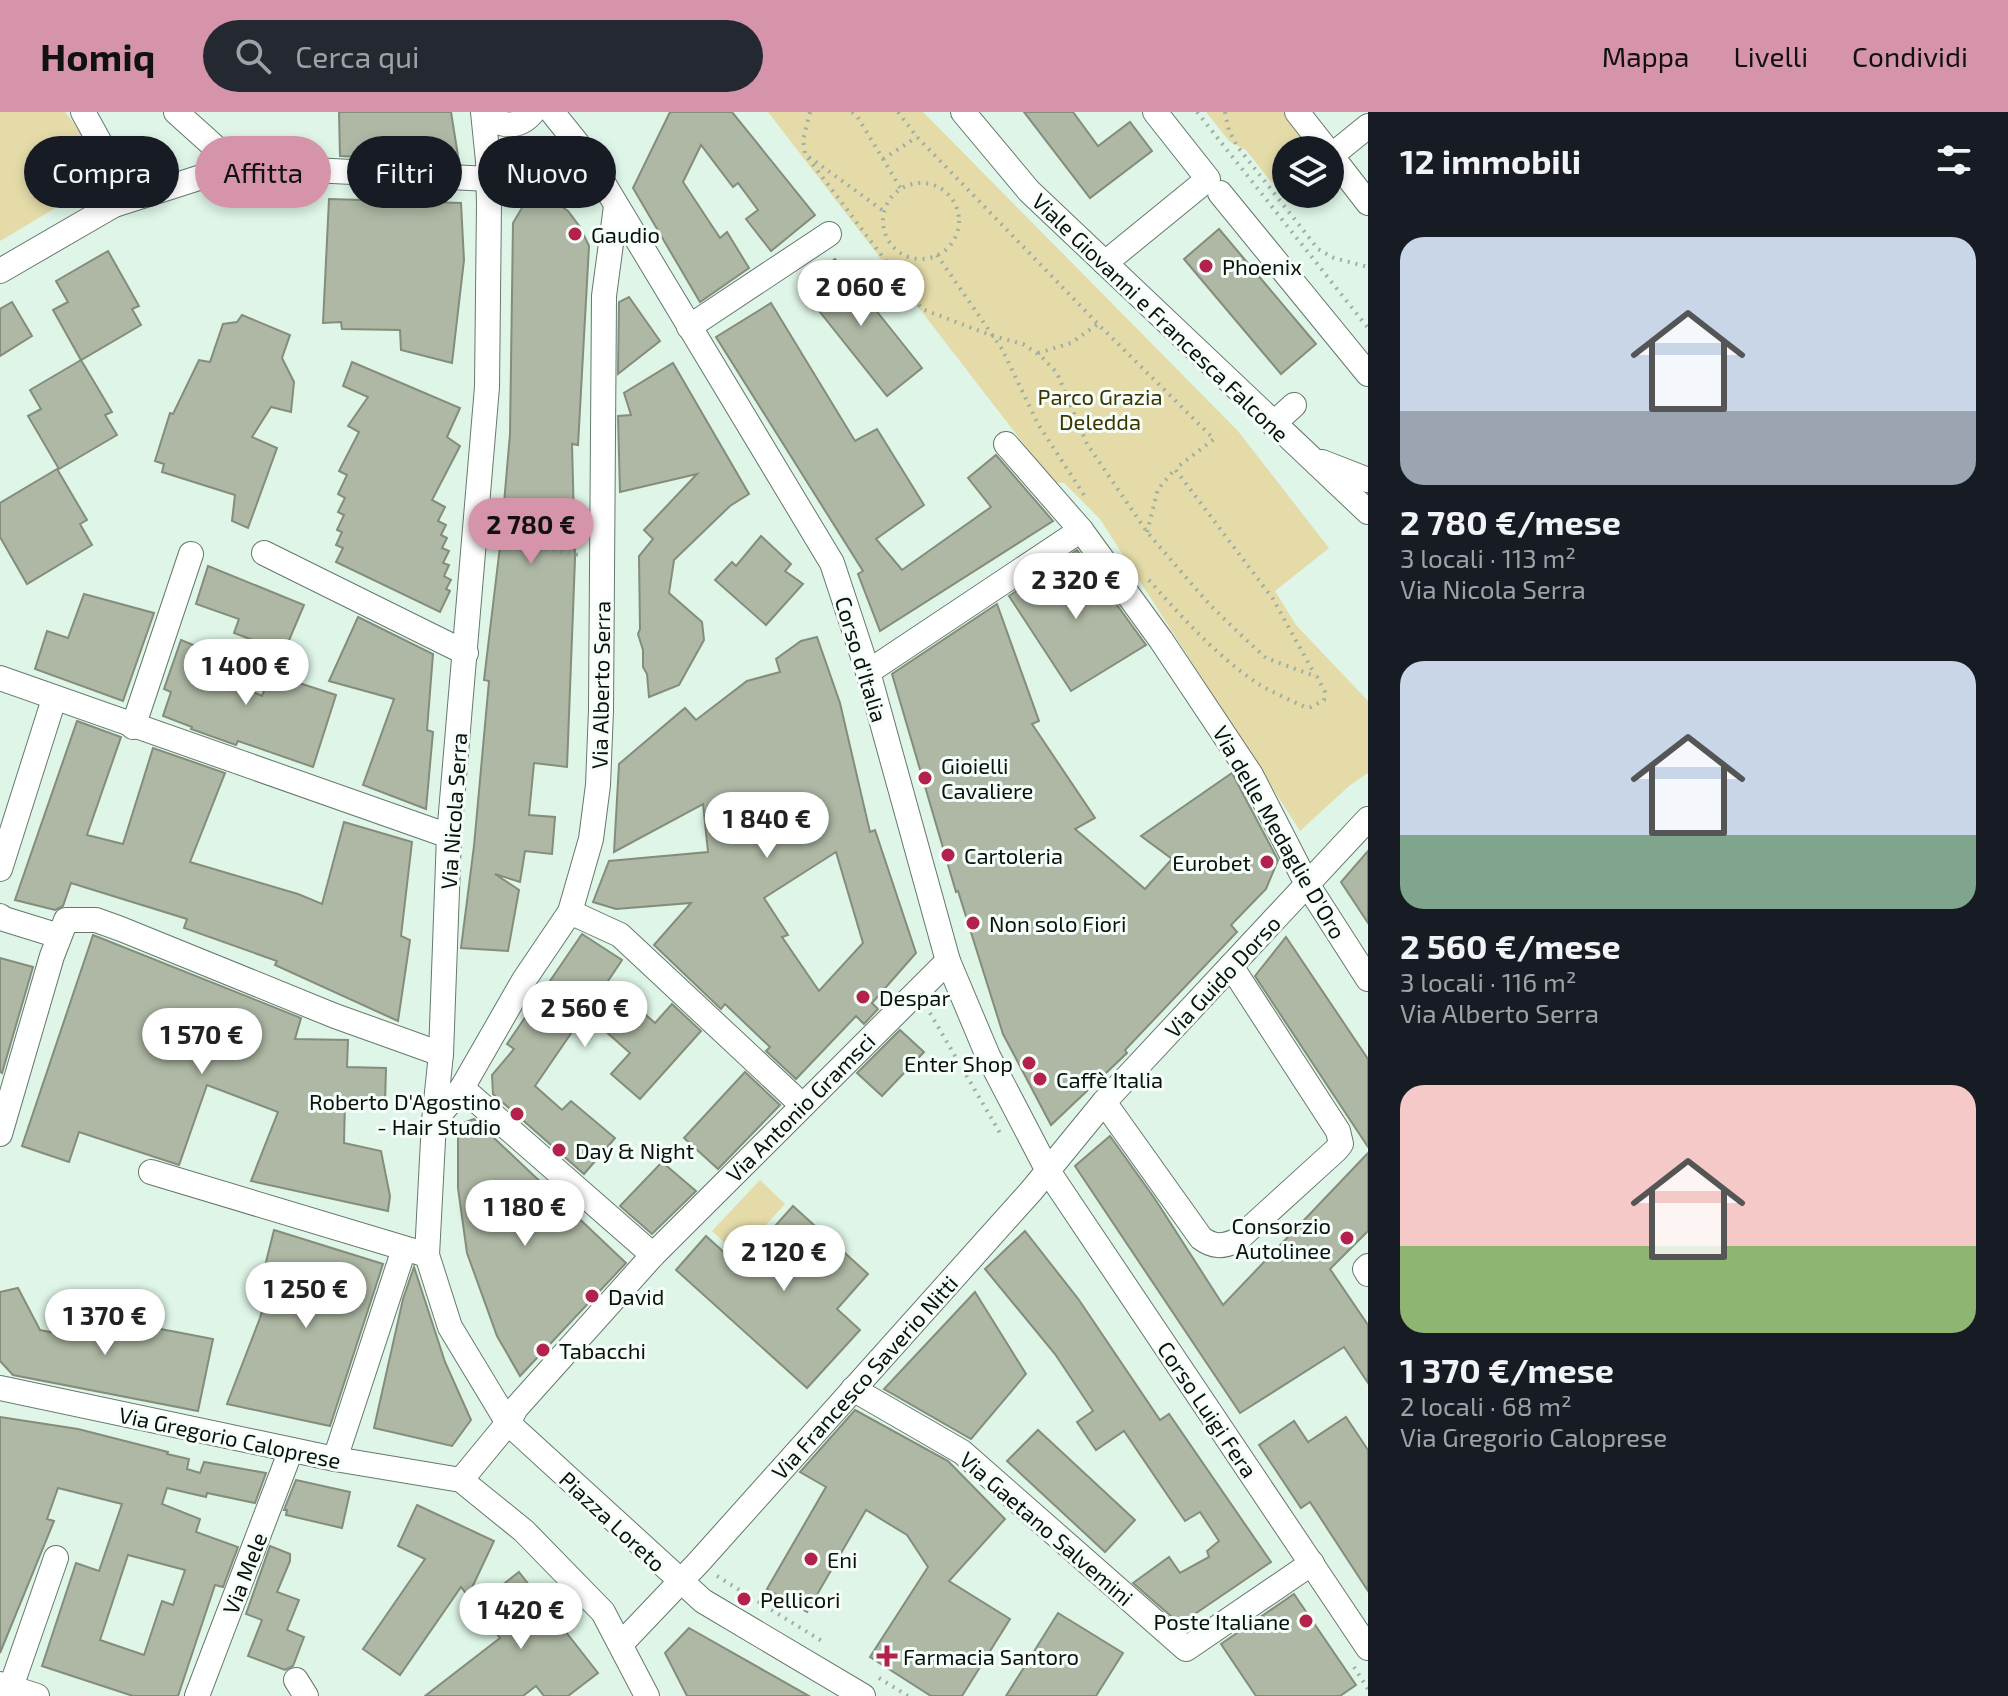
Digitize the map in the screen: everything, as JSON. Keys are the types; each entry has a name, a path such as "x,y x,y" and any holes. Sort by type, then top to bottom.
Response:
{"street":[{"path":"83,112 96,136"},
{"path":"176,112 200,136"},
{"path":"484,112 497,123 510,125 521,123 533,112"},
{"name":"Via Nicola Serra","path":"484,112 486,136"},
{"name":"Corso d'Italia","path":"552,112 571,136"},
{"name":"Viale Giovanni e Francesca Falcone","path":"963,112 1029,191 1368,512"},
{"path":"1105,263 1208,179 1155,112"},
{"path":"1297,112 1316,136"},
{"path":"1344,143 1368,126"},
{"path":"331,171 478,178"},
{"path":"1344,172 1368,203"},
{"path":"1220,193 1368,374"},
{"name":"Corso d'Italia","path":"616,206 832,563 868,672 948,961 988,1056 1048,1171"},
{"path":"0,271 109,208"},
{"name":"Via Nicola Serra","path":"489,208 487,387 449,836 441,1054 415,1252 450,1327 508,1423"},
{"name":"Via Alberto Serra","path":"434,1121 462,1088 524,980 570,912 591,839 598,785 601,710 604,296 616,208"},
{"path":"689,327 829,234"},
{"path":"1273,424 1294,405"},
{"name":"Via delle Medaglie D'Oro","path":"1006,444 1081,530 1161,640 1251,775 1307,884 1368,979"},
{"path":"1308,457 1368,480"},
{"path":"868,672 1081,530"},
{"path":"264,553 466,653"},
{"path":"133,727 191,554"},
{"path":"0,678 449,836"},
{"path":"0,869 54,699"},
{"name":"Via Guido Dorso","path":"1048,1171 1104,1102 1368,819"},
{"path":"570,912 620,935 802,1105"},
{"path":"0,916 63,928 96,920 335,1016 441,1054"},
{"path":"0,1134 63,928"},
{"name":"Via Antonio Gramsci","path":"653,1255 948,961"},
{"path":"1104,1102 1209,1245 1220,1246 1236,1241 1286,1185 1317,1157 1341,1144 1338,1131 1231,966"},
{"path":"462,1088 653,1255 516,1408 508,1423 461,1480 542,1548 603,1612 647,1696"},
{"name":"Via Francesco Saverio Nitti","path":"680,1582 1048,1171"},
{"name":"Corso Luigi Fera","path":"1048,1171 1312,1563 1361,1621 1368,1648"},
{"path":"151,1172 415,1252 335,1459"},
{"path":"1368,1266 1365,1269 1368,1274"},
{"name":"Via Gregorio Caloprese","path":"0,1388 335,1459 461,1480"},
{"name":"Via Gaetano Salvemini","path":"853,1389 962,1452 1186,1649 1312,1563"},
{"name":"Piazza Loreto","path":"508,1423 680,1582 621,1644"},
{"name":"Via Mele","path":"197,1696 291,1450"},
{"path":"37,1696 6,1686 56,1558"},
{"path":"680,1582 703,1601 863,1696"}],"path":[{"path":"810,112 803,140 805,154 922,309 1023,344 1038,353 1057,373 1087,444 1147,532 1209,604 1266,658 1317,677"},
{"path":"852,112 859,114 901,189"},
{"path":"898,112 917,137 1214,439 1175,469 1158,489 1147,532"},
{"path":"1197,112 1368,328"},
{"path":"1225,112 1229,131 1237,146 1318,249 1334,258 1368,267"},
{"path":"883,159 917,137"},
{"path":"805,154 885,212"},
{"path":"919,184 938,187 946,192 956,208 959,226 952,244 937,255 916,259 897,250 885,233 885,212 901,189 919,184"},
{"path":"937,255 993,336 1038,424 1090,503"},
{"path":"1038,353 1071,343 1098,324"},
{"path":"1144,574 1191,628 1231,664 1263,686 1305,707 1321,703 1326,697 1273,599 1175,469"},
{"path":"489,540 571,555"},
{"path":"917,990 1001,1136"},
{"path":"698,1563 829,1646"},
{"path":"868,1671 908,1696"}],"green space":[{"path":"0,112 65,112 81,136 24,136 24,208 55,208 0,241"},
{"name":"Parco Grazia Deledda","path":"768,112 923,112 1238,431 1329,548 1275,591 1296,625 1368,701 1368,773 1349,786 1300,831 1100,519 1064,483 1053,482"},
{"path":"1206,112 1284,112 1302,136 1272,136 1272,183 1246,150 1229,141"},
{"path":"760,1180 785,1204 738,1255 712,1231"}],"building":[{"path":"339,112 451,112 455,136 347,136 347,156 340,156"},
{"path":"670,112 732,112 815,215 771,251 746,219 758,210 738,183 733,187 701,145 683,182 720,238 727,232 749,268 700,302 633,188"},
{"path":"1024,112 1073,112 1098,146 1130,122 1152,151 1090,198"},
{"path":"331,199 347,200 347,208 461,208 464,260 452,363 401,350 400,330 342,329 341,322 323,323"},
{"path":"522,208 564,208 580,227 589,246 578,445 572,444 575,559 567,767 534,763 529,815 555,817 552,854 525,851 520,882 495,874 519,890 508,951 461,948 474,846 489,681 484,680 510,434 513,223"},
{"path":"1219,229 1316,344 1281,374 1184,259"},
{"path":"108,251 139,306 132,309 141,325 81,360 53,310 68,302 56,281"},
{"path":"835,259 922,368 887,396 800,287"},
{"path":"629,297 660,341 618,374 619,302"},
{"path":"12,302 32,336 0,356 0,309"},
{"path":"771,303 855,441 877,429 924,505 876,539 902,570 991,507 968,478 996,455 1053,521 880,631 858,574 863,571 716,337"},
{"path":"242,315 290,335 282,358 294,382 291,412 271,407 252,437 277,448 248,528 232,521 235,495 162,472 164,464 155,461 170,413 173,414 199,360 210,362 223,324 237,322"},
{"path":"81,360 112,412 105,415 117,435 59,469 28,416 41,409 30,390"},
{"path":"352,362 460,408 447,437 460,446 432,500 445,507 438,521 446,525 441,535 447,538 442,548 449,551 443,563 449,565 444,576 451,580 446,589 450,591 440,612 336,562 343,548 336,545 342,532 337,530 344,515 338,512 345,498 338,494 347,475 339,471 359,432 348,426 368,397 343,386"},
{"path":"673,363 749,494 730,506 674,560 669,593 702,622 704,640 679,685 649,697 638,634 639,556 653,539 644,530 697,474 620,492 618,416 631,415 624,393"},
{"path":"57,469 87,520 80,524 92,545 27,584 0,537 0,503"},
{"path":"761,536 791,564 785,571 803,584 766,625 715,580 732,562 736,566"},
{"path":"1077,550 1146,645 1071,691 1009,596"},
{"path":"208,566 304,605 284,652 234,633 239,619 196,604"},
{"path":"84,594 154,613 123,701 35,669 47,631 68,638"},
{"path":"997,604 1039,721 1032,724 1095,818 1075,829 1145,889 1172,859 1141,836 1232,773 1278,860 1266,889 1231,925 1237,932 1125,1050 1127,1053 1051,1125 1003,1034 956,892 892,674"},
{"path":"358,617 433,654 427,730 433,732 426,809 363,785 394,699 329,681"},
{"path":"817,637 840,703 870,832 875,830 916,953 872,1003 878,1009 864,1024 856,1016 796,1079 766,1051 770,1047 725,1004 721,1009 654,945 691,903 616,909 593,902 609,861 708,852 703,804 614,852 619,764 685,708 696,720 747,681 780,672 776,659 801,641","holes":["836,852 863,943 819,991 782,937 788,935 764,898"]},
{"path":"181,640 237,663 230,681 262,696 271,674 336,695 313,767 238,741 236,745 163,716 171,692 164,689"},
{"path":"77,721 121,737 87,835 123,844 153,748 225,773 190,862 322,904 344,822 412,842 401,936 410,940 398,1021 275,965 277,961 184,928 187,919 71,883 63,906 55,910 15,900"},
{"path":"1368,851 1368,923 1341,882"},
{"path":"582,934 622,960 608,981 655,1023 672,1004 701,1031 640,1099 611,1074 630,1053 585,1013 535,1086 562,1110 571,1101 615,1138 584,1174 493,1094 492,1075 514,1049 507,1044"},
{"path":"93,935 301,1018 295,1039 348,1040 347,1067 386,1068 385,1103 345,1101 344,1143 381,1151 390,1196 388,1211 251,1181 278,1112 207,1085 179,1165 79,1132 69,1162 22,1146"},
{"path":"1286,937 1368,1059 1368,1147 1255,976"},
{"path":"0,958 33,967 2,1073 0,1072"},
{"path":"900,1030 924,1052 882,1096 857,1073"},
{"path":"745,1072 780,1105 718,1169 684,1138"},
{"path":"474,1119 626,1263 520,1376 497,1336 467,1253 458,1188 458,1125"},
{"path":"1110,1136 1223,1305 1368,1153 1368,1231 1330,1269 1368,1325 1368,1383 1344,1347 1240,1413 1075,1166"},
{"path":"662,1162 696,1191 652,1234 620,1206"},
{"path":"793,1206 868,1274 837,1309 860,1330 807,1388 676,1270 706,1236 739,1266"},
{"path":"274,1230 383,1264 330,1426 227,1404 260,1318 275,1268 265,1266"},
{"path":"1025,1231 1079,1300 1160,1420 1169,1414 1271,1562 1180,1624 1133,1583 1169,1557 1180,1573 1209,1557 1207,1551 1219,1541 1200,1512 1185,1521 1124,1431 1096,1450 1077,1422 1093,1411 1055,1354 985,1269"},
{"path":"414,1267 445,1362 471,1420 452,1446 374,1428 403,1299"},
{"path":"18,1288 40,1330 65,1335 68,1317 149,1333 150,1327 213,1339 198,1411 13,1375 0,1361 0,1292"},
{"path":"975,1292 1026,1374 971,1439 884,1389"},
{"path":"855,1410 948,1461 1005,1519 949,1581 1010,1619 962,1696 931,1696 870,1657 928,1567 907,1535 866,1510 807,1612 767,1589 826,1487 800,1472"},
{"path":"0,1417 78,1429 168,1452 189,1459 187,1469 200,1473 204,1462 266,1473 255,1503 167,1488 162,1504 200,1519 196,1532 238,1547 223,1587 215,1585 178,1696 133,1696 42,1666 76,1563 99,1571 122,1504 58,1488 47,1519 54,1521 0,1653","holes":["128,1555 185,1570 173,1605 162,1601 144,1655 100,1640"]},
{"path":"1346,1417 1368,1450 1368,1591 1310,1502 1301,1508 1259,1445 1294,1421 1308,1442"},
{"path":"1038,1430 1135,1520 1105,1552 1007,1461"},
{"path":"296,1480 350,1492 342,1528 286,1515 287,1510 284,1510"},
{"path":"417,1505 494,1541 468,1596 461,1587 400,1675 363,1649 425,1559 398,1546"},
{"path":"270,1546 290,1554 277,1592 299,1600 287,1630 304,1637 293,1666 285,1670 248,1656 262,1620 246,1614"},
{"path":"519,1572 598,1673 568,1696 544,1696 536,1686 523,1696 425,1696 500,1638 475,1606"},
{"path":"1294,1594 1356,1685 1340,1696 1256,1696 1221,1644"},
{"path":"1058,1613 1123,1653 1096,1696 1006,1696"},
{"path":"689,1628 809,1696 687,1696 665,1653"}],"place":[{"name":"Gaudio","path":"575,234"},
{"name":"Phoenix","path":"1206,266"},
{"name":"Gioielli Cavaliere","path":"925,778"},
{"name":"Cartoleria","path":"948,855"},
{"name":"Eurobet","path":"1267,862"},
{"name":"Non solo Fiori","path":"973,923"},
{"name":"Despar","path":"863,997"},
{"name":"Enter Shop","path":"1029,1063"},
{"name":"Caffè Italia","path":"1040,1079"},
{"name":"Roberto D'Agostino - Hair Studio","path":"517,1114"},
{"name":"Day & Night","path":"559,1150"},
{"name":"Consorzio Autolinee","path":"1347,1238"},
{"name":"David","path":"592,1296"},
{"name":"Tabacchi","path":"543,1350"},
{"name":"Eni","path":"811,1559"},
{"name":"Pellicori","path":"744,1599"},
{"name":"Poste Italiane","path":"1306,1621"},
{"name":"Farmacia Santoro","path":"887,1656"}]}
